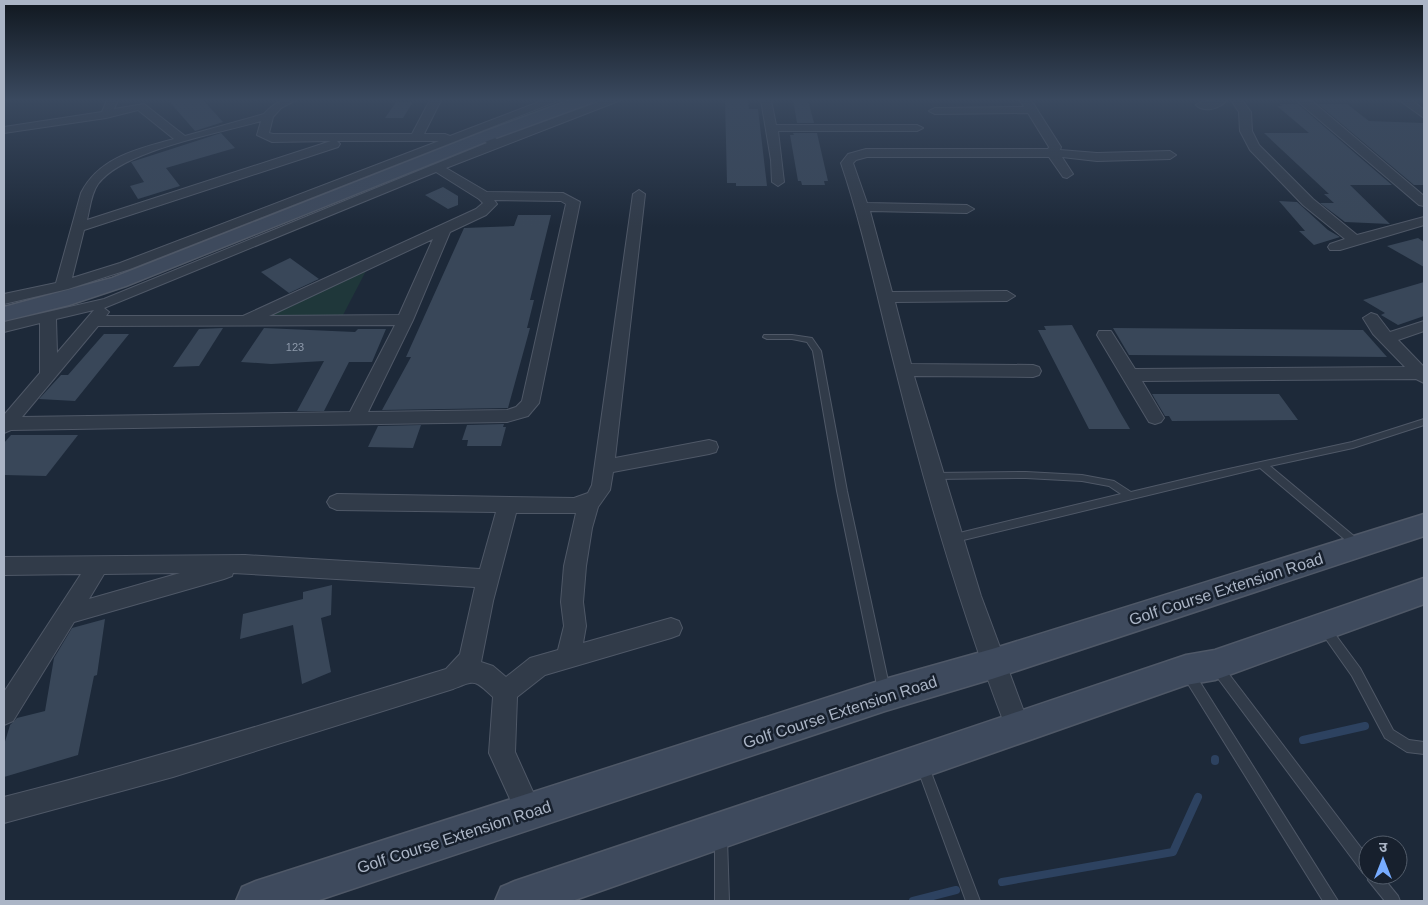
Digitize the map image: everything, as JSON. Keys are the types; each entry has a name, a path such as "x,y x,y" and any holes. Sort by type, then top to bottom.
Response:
{"main road":[{"path":"4,314 61,300 215,238 484,142"},
{"name":"Golf Course Extension Road","path":"256,901 885,696 992,664 1424,525"},
{"path":"515,901 1424,591"}],"street":[{"path":"63,286 87,193 92,182 106,168 139,152 171,142"},
{"path":"276,142 290,158"},
{"path":"79,227 338,142"},
{"path":"215,238 444,142"},
{"path":"4,327 109,302 436,167 486,142"},
{"path":"773,142 778,182"},
{"path":"1052,142 1055,147 1053,153"},
{"path":"1252,142 1313,207 1355,241"},
{"path":"1354,142 1424,202"},
{"path":"1018,728 992,664 951,539 904,370 863,207 847,163 852,157 866,153 1053,153 1097,157 1170,155"},
{"path":"1053,153 1067,174"},
{"path":"247,320 443,232 487,208 490,204 484,196 436,167"},
{"path":"568,658 575,626 572,602 575,566 582,528 590,504 598,496 605,467 639,194"},
{"path":"5,426 507,416 522,412 530,403 573,202 563,197 484,196"},
{"path":"863,207 967,209"},
{"path":"1335,247 1424,221"},
{"path":"356,418 405,320 443,232"},
{"path":"5,426 109,302 122,274"},
{"path":"4,299 122,274"},
{"path":"887,297 1007,296"},
{"path":"48,317 49,374"},
{"path":"1371,318 1422,375"},
{"path":"93,321 405,320"},
{"path":"1387,338 1424,326"},
{"path":"1105,335 1155,418"},
{"path":"904,370 1033,371"},
{"path":"1130,375 1422,375"},
{"path":"605,467 708,447"},
{"path":"337,502 508,506 590,504"},
{"path":"4,810 76,792 221,751 453,678 471,658 508,506"},
{"path":"4,713 99,564"},
{"path":"4,566 245,564 416,573 489,579"},
{"path":"66,615 245,564"},
{"path":"529,812 502,753 505,692 538,666 671,628"},
{"path":"462,670 485,674 505,692"}],"lane":[{"path":"766,337 792,337 809,340 817,351 842,491 885,696"},
{"path":"951,539 1353,445 1424,422"},
{"path":"1262,465 1358,546"},
{"path":"934,476 1026,475 1082,478 1111,483 1130,496"},
{"path":"1323,626 1356,672 1389,734 1406,746 1424,748"},
{"path":"1200,667 1358,856"},
{"path":"1200,667 1331,901"},
{"path":"921,762 974,901"},
{"path":"721,831 722,901"},
{"path":"1381,885 1393,901"}],"green space":[{"path":"367,269 342,317 259,318"}],"building":[{"path":"192,142 230,142 235,148 166,168 180,186 138,199 130,186 144,182 131,162"},
{"path":"726,142 762,142 767,186 736,186 736,183 727,183"},
{"path":"791,142 819,142 828,181 824,181 825,185 802,185 801,181 798,181"},
{"path":"1274,142 1342,142 1392,185 1350,185 1390,224 1345,222 1320,203 1334,203 1324,194 1329,194"},
{"path":"1363,142 1424,142 1424,185 1414,185"},
{"path":"443,187 458,196 458,205 448,209 425,195"},
{"path":"1279,201 1297,202 1328,230 1340,237 1314,245 1299,231 1305,231"},
{"path":"518,215 551,215 530,300 534,300 527,328 530,328 508,408 382,410 411,357 406,357 464,228 514,226"},
{"path":"1418,238 1424,242 1424,267 1387,246"},
{"path":"290,258 319,279 289,293 261,272"},
{"path":"1424,282 1424,316 1398,325 1381,315 1385,313 1363,300"},
{"path":"1072,325 1130,429 1089,429 1038,330 1046,330 1044,326"},
{"path":"223,328 199,366 173,367 199,329"},
{"path":"264,328 355,332 358,329 386,329 372,362 349,362 324,411 297,411 324,361 271,364 241,362"},
{"path":"1113,328 1363,330 1387,357 1129,355"},
{"path":"104,334 129,334 75,401 39,399 61,375 68,375"},
{"path":"1152,394 1279,394 1298,420 1172,421 1169,416 1165,416"},
{"path":"504,424 503,427 506,427 501,446 467,446 468,440 462,440 467,425"},
{"path":"421,425 413,448 368,447 378,426"},
{"path":"11,435 78,435 46,476 4,475 4,443"},
{"path":"332,585 331,615 321,618 331,672 302,684 293,625 240,639 243,614 303,599 303,592"},
{"path":"105,619 97,675 94,676 78,755 4,777 4,745 10,725 17,718 45,711 54,658 72,628"}],"waterway":[{"path":"1303,740 1365,726"},
{"path":"1002,882 1173,852 1198,797"},
{"path":"913,901 956,890"}]}
